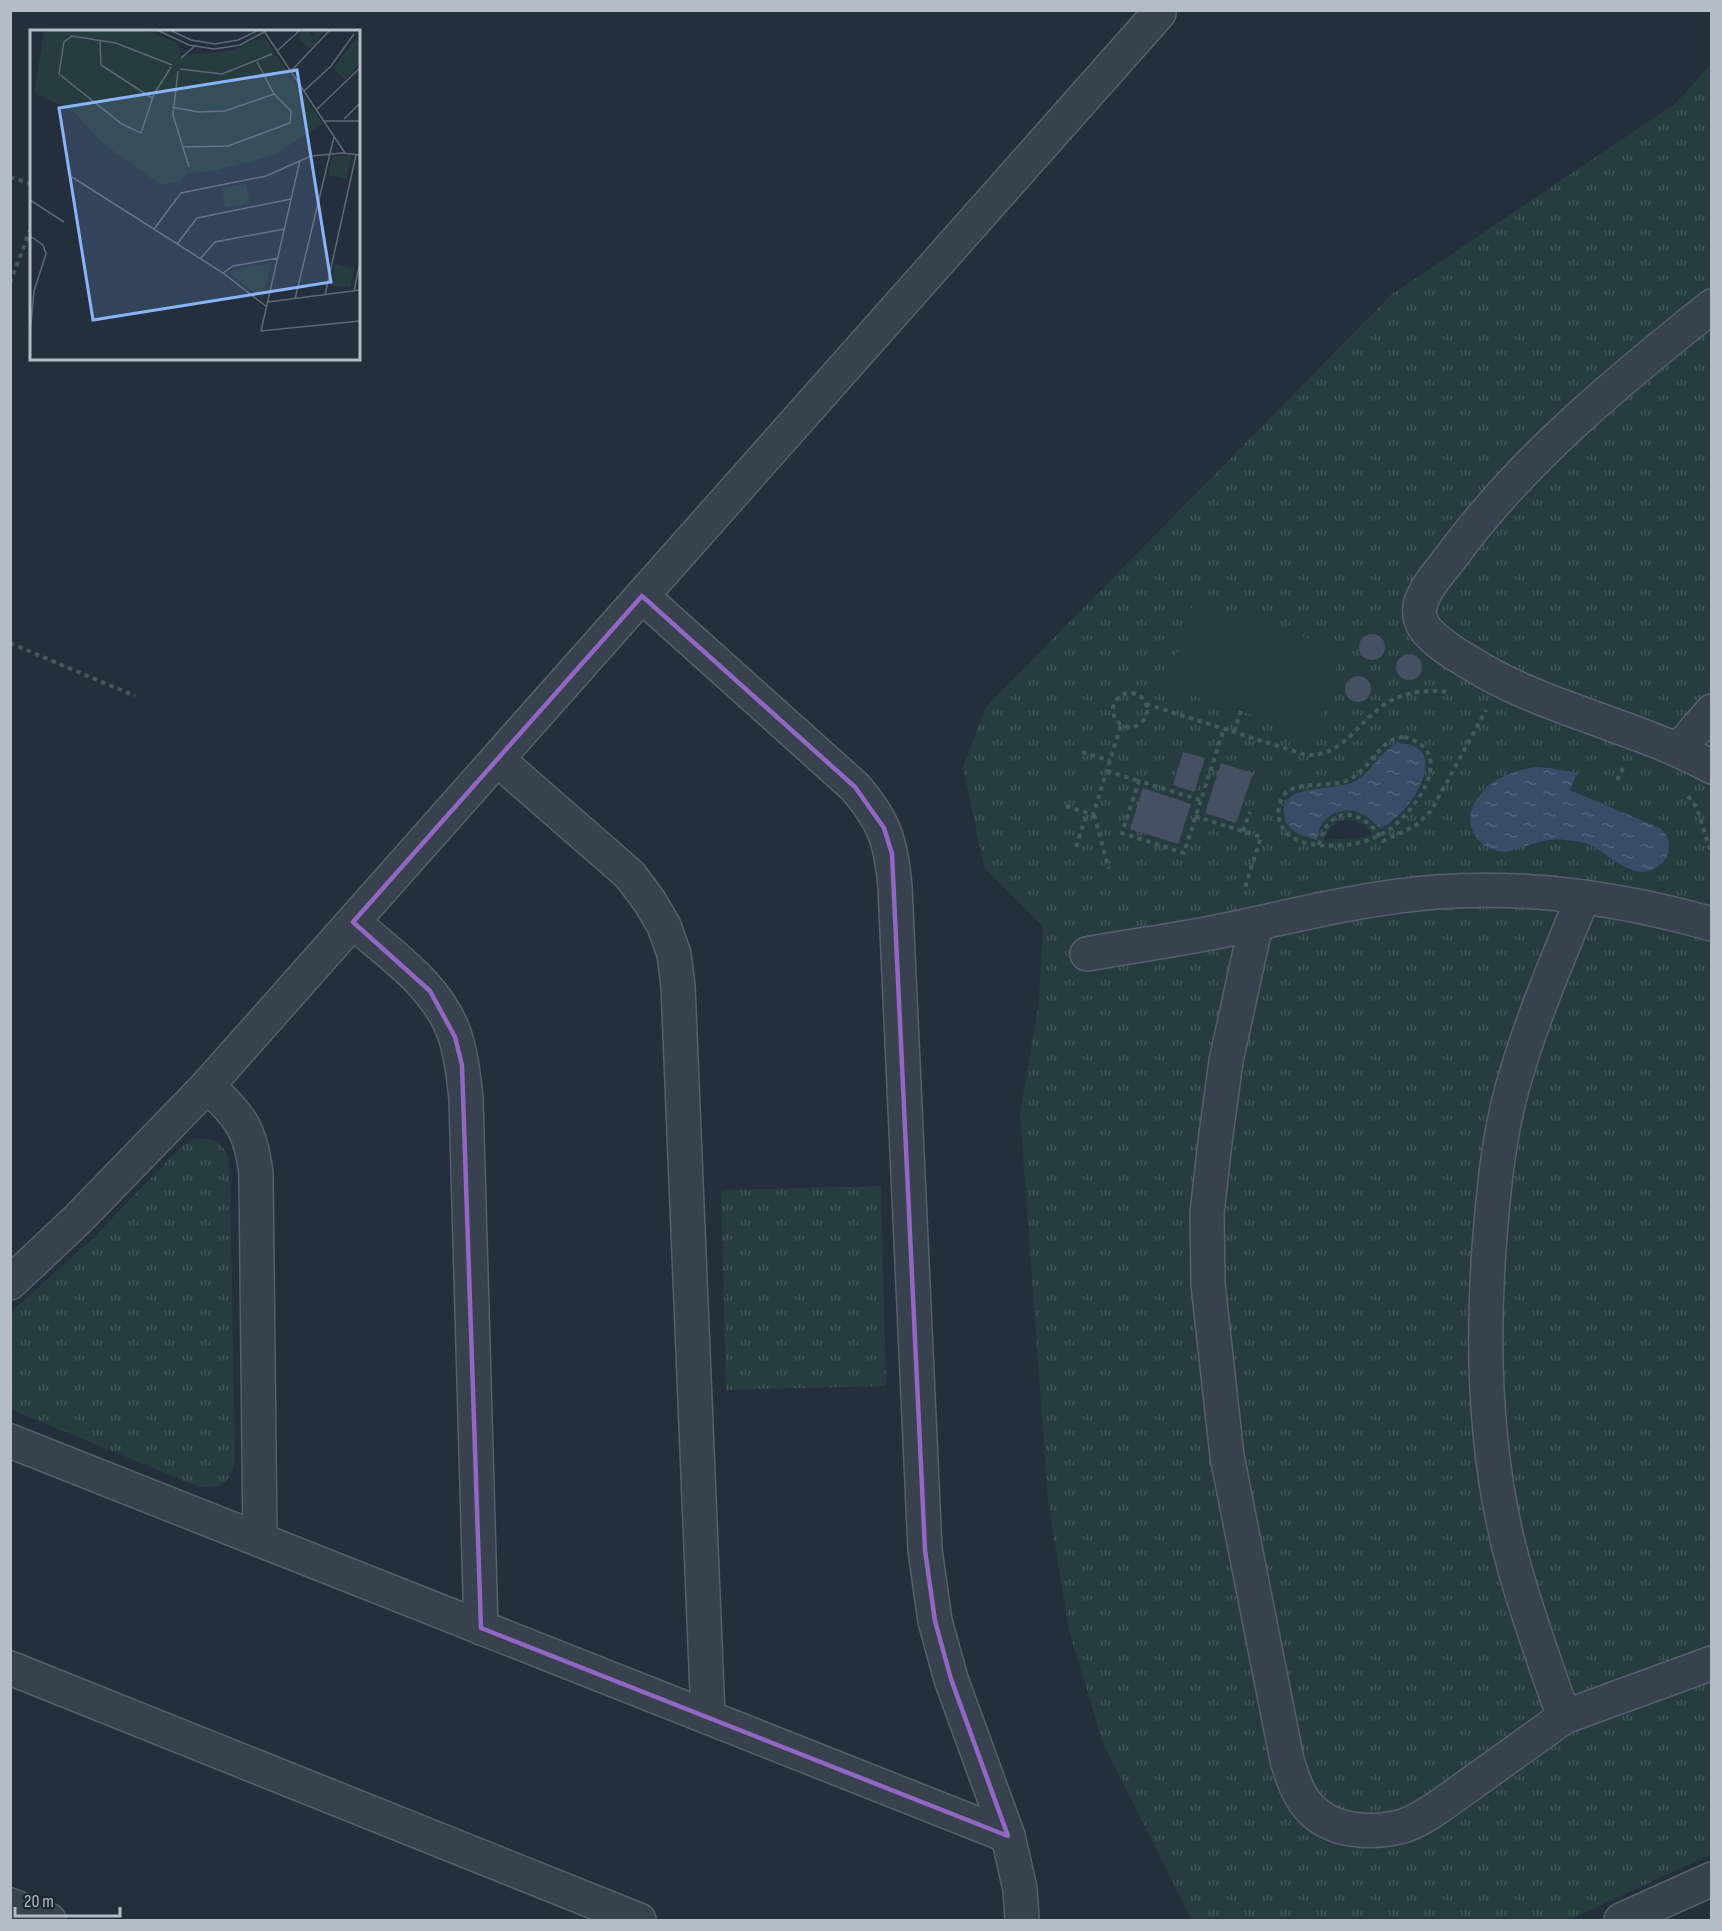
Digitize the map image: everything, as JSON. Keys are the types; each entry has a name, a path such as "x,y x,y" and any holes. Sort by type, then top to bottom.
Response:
{"street":[{"path":"10,1283 86,1211 207,1086 1159,13"},
{"path":"1712,306 1556,438 1514,481 1474,526 1425,593 1419,614 1421,622 1450,651 1498,680 1545,700 1679,749 1712,767"},
{"path":"642,596 855,787 870,805 884,828 892,854 925,1550 935,1621 951,1678 1008,1836 1020,1889 1022,1920"},
{"path":"1679,749 1712,711"},
{"path":"497,759 630,875 664,926 674,954 678,986 708,1717"},
{"path":"1087,954 1382,898 1437,892 1523,891 1583,897 1649,908 1712,924"},
{"path":"1564,1717 1513,1565 1503,1519 1488,1419 1486,1305 1494,1195 1502,1135 1512,1090 1533,1020 1583,897"},
{"path":"353,922 430,991 445,1012 455,1037 462,1065 466,1099 481,1628"},
{"path":"1244,926 1207,1213 1208,1284 1227,1456 1287,1760 1297,1787 1308,1806 1323,1819 1339,1827 1380,1830 1404,1825 1422,1818 1440,1806 1564,1717 1712,1663"},
{"path":"207,1086 227,1104 240,1120 249,1136 255,1163 260,1540"},
{"path":"10,1441 1008,1836"},
{"path":"10,1668 639,1920"},
{"path":"1621,1920 1712,1879"},
{"path":"10,1905 49,1920"}],"path":[{"path":"10,177 30,183"},
{"path":"10,283 30,230"},
{"path":"10,643 135,696"},
{"path":"1146,704 1306,755 1317,755 1347,740 1386,703 1403,696 1432,690 1454,693"},
{"path":"1125,694 1134,694 1142,698 1148,714 1143,722 1136,727 1127,728 1121,725 1114,716 1113,707 1118,698 1125,694"},
{"path":"1319,845 1323,831 1328,824 1343,815 1353,815 1364,819 1383,842 1415,826 1431,811 1488,706"},
{"path":"1234,732 1240,711"},
{"path":"1109,869 1093,814 1121,725"},
{"path":"1139,781 1122,833 1184,853 1224,728"},
{"path":"1404,737 1417,741 1427,751 1430,758 1430,770 1425,786 1410,810 1395,825 1360,843 1319,845 1293,838 1283,828 1278,813 1282,797 1287,792 1300,786 1330,785 1348,780 1362,770 1390,741 1404,737"},
{"path":"1082,752 1110,761"},
{"path":"1614,759 1634,768"},
{"path":"1617,780 1625,764"},
{"path":"1107,771 1200,800"},
{"path":"1684,792 1697,808 1712,856"},
{"path":"1066,806 1093,814"},
{"path":"1243,831 1250,812"},
{"path":"1076,847 1087,813"},
{"path":"1196,816 1261,837 1244,926"}],"highlighted area":[{"path":"642,596 855,787 884,828 892,854 925,1550 935,1621 951,1679 1008,1836 481,1628 462,1065 455,1037 430,991 353,922"}],"green space":[{"path":"1711,64 1711,1854 1569,1920 1192,1920 1103,1743 1069,1631 1048,1502 1020,1113 1039,1001 1043,926 984,867 963,766 986,707 1392,294 1676,103","holes":["1398,743 1406,743 1423,754 1424,776 1414,798 1390,823 1381,829 1362,814 1346,810 1332,814 1326,819 1321,824 1316,839 1295,832 1299,791 1335,788 1352,783 1367,773 1385,753","1536,767 1576,774 1570,790 1660,828 1669,849 1664,859 1656,867 1647,871 1637,871 1581,842 1546,841 1513,850 1473,832 1471,813 1474,802 1488,787 1506,777","1350,819 1364,825 1372,834 1360,838 1324,840 1328,831 1337,822"]},
{"path":"1194,601 1342,649 1315,735 1166,687"},
{"path":"194,1139 212,1140 222,1147 228,1159 230,1177 235,1459 228,1479 212,1487 197,1486 10,1409 11,1312 90,1241 183,1145"},
{"path":"881,1186 886,1386 726,1390 721,1190"}],"water":[{"path":"1398,743 1411,745 1420,750 1426,766 1415,795 1403,811 1388,824 1381,829 1362,814 1346,811 1326,819 1318,832 1317,840 1292,830 1284,817 1285,806 1290,798 1308,790 1353,782"},
{"path":"1536,767 1577,773 1570,790 1660,828 1666,834 1669,842 1669,851 1665,859 1657,867 1641,872 1625,867 1592,846 1576,841 1549,840 1506,852 1486,846 1473,833 1470,815 1473,805 1491,784 1504,776"}],"building":[{"path":"1372,634 1381,638 1385,647 1381,656 1372,660 1363,656 1359,647 1363,638"},
{"path":"1409,654 1418,658 1422,667 1418,676 1409,680 1400,676 1396,667 1400,658"},
{"path":"1358,676 1367,680 1371,689 1367,698 1358,702 1349,698 1345,689 1349,680"},
{"path":"1183,752 1205,758 1194,792 1173,785"},
{"path":"1221,763 1253,773 1236,823 1205,813"},
{"path":"1143,788 1191,804 1178,844 1130,829"}]}
